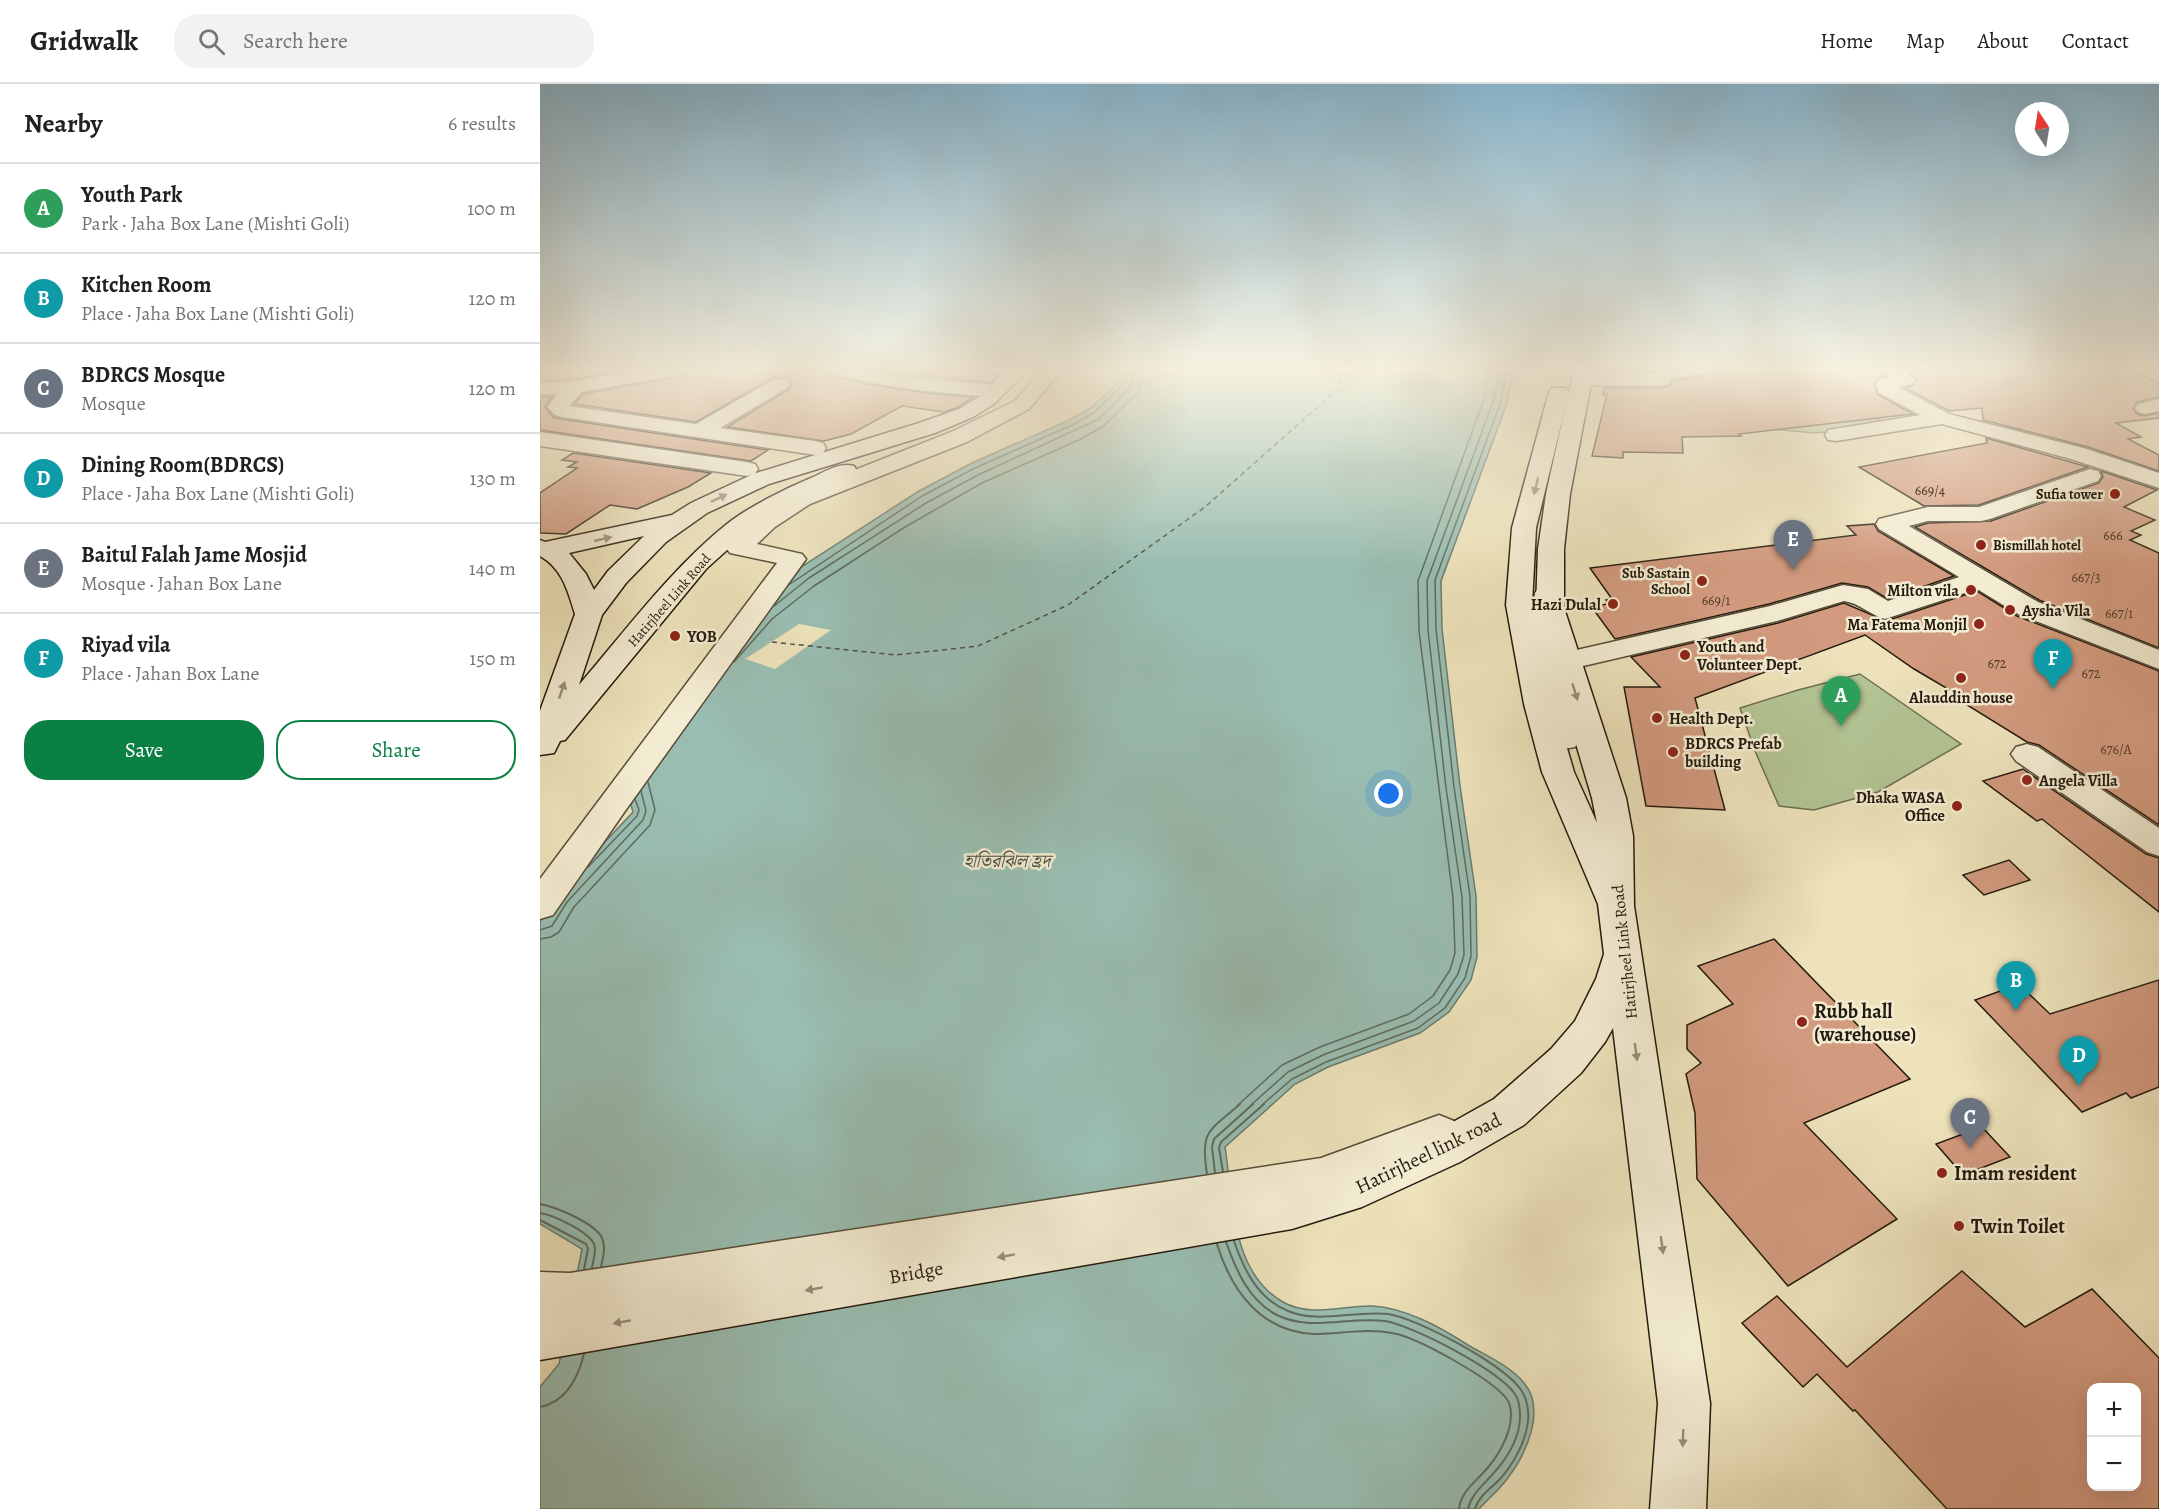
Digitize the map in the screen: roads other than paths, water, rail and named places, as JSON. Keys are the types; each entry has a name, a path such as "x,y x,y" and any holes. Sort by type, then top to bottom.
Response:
{"street":[{"path":"718,434 815,447"},
{"name":"Hatirjheel Link Road","path":"542,749 589,614 636,556 680,519 724,495 783,471 905,434"},
{"name":"Hatirjheel Link Road","path":"542,749 697,564 738,527 804,489 941,434"},
{"path":"540,906 793,559 739,548 766,522 802,499 964,434"},
{"path":"1549,434 1524,528 1519,605 1539,704 1558,772 1616,906"},
{"name":"Hatirjheel Link Road","path":"1569,434 1551,549 1550,608 1609,798 1616,836 1616,906 1684,1403 1678,1509"},
{"path":"540,1294 570,1296 1321,1178 1450,1130 1527,1078 1586,1022 1621,980 1623,925 1610,850 1576,784 1553,702 1544,650 1549,573 1571,434"},
{"path":"2005,434 2068,451 2159,482"},
{"path":"540,439 747,470"},
{"path":"2090,476 1981,514 1928,514 1888,524 2028,608 2159,660"},
{"path":"543,549 599,540 680,519"},
{"path":"543,549 568,564 589,614"},
{"path":"1566,661 1777,613 1843,593 1859,595 1885,612 1980,579"},
{"path":"2027,754 2159,844"},
{"name":"Hatirjheel link road","path":"1292,1208 1346,1193 1444,1149 1509,1112 1566,1061 1591,1030 1615,980 1623,952"},
{"name":"Bridge","path":"540,1336 1292,1208"}],"water":[{"name":"হাতিরঝিল হ্রদ","path":"1036,434 1495,434 1441,581 1442,629 1460,786 1476,896 1477,957 1471,980 1449,1012 1420,1033 1328,1067 1295,1084 1225,1147 1233,1211 1244,1254 1253,1273 1266,1289 1283,1302 1305,1309 1327,1310 1372,1306 1410,1314 1434,1325 1505,1366 1524,1383 1531,1394 1534,1406 1531,1432 1526,1446 1504,1483 1479,1509 540,1509 540,1387 559,1364 582,1249 540,1224 540,921 556,894 633,812 622,772 757,602 801,567 919,491 972,463"}],"place":[{"name":"Sufia tower","path":"2115,494"},
{"name":"Bismillah hotel","path":"1981,545"},
{"name":"Baitul Falah Jame Mosjid","path":"1793,570"},
{"name":"Sub Sastain School","path":"1702,581"},
{"name":"Milton vila","path":"1971,590"},
{"name":"Hazi Dulal","path":"1613,604"},
{"name":"Aysha Vila","path":"2010,610"},
{"name":"Ma Fatema Monjil","path":"1979,624"},
{"name":"YOB","path":"675,636"},
{"name":"Youth and Volunteer Dept.","path":"1685,655"},
{"name":"Alauddin house","path":"1961,678"},
{"name":"Riyad vila","path":"2053,689"},
{"name":"Health Dept.","path":"1657,718"},
{"name":"Youth Park","path":"1841,726"},
{"name":"BDRCS Prefab building","path":"1673,752"},
{"name":"Angela Villa","path":"2027,780"},
{"name":"Dhaka WASA Office","path":"1957,806"},
{"name":"Kitchen Room","path":"2016,1011"},
{"name":"Rubb hall (warehouse)","path":"1802,1022"},
{"name":"Dining Room(BDRCS)","path":"2079,1086"},
{"name":"BDRCS Mosque","path":"1970,1148"},
{"name":"Imam resident","path":"1942,1173"},
{"name":"Twin Toilet","path":"1959,1226"}]}
